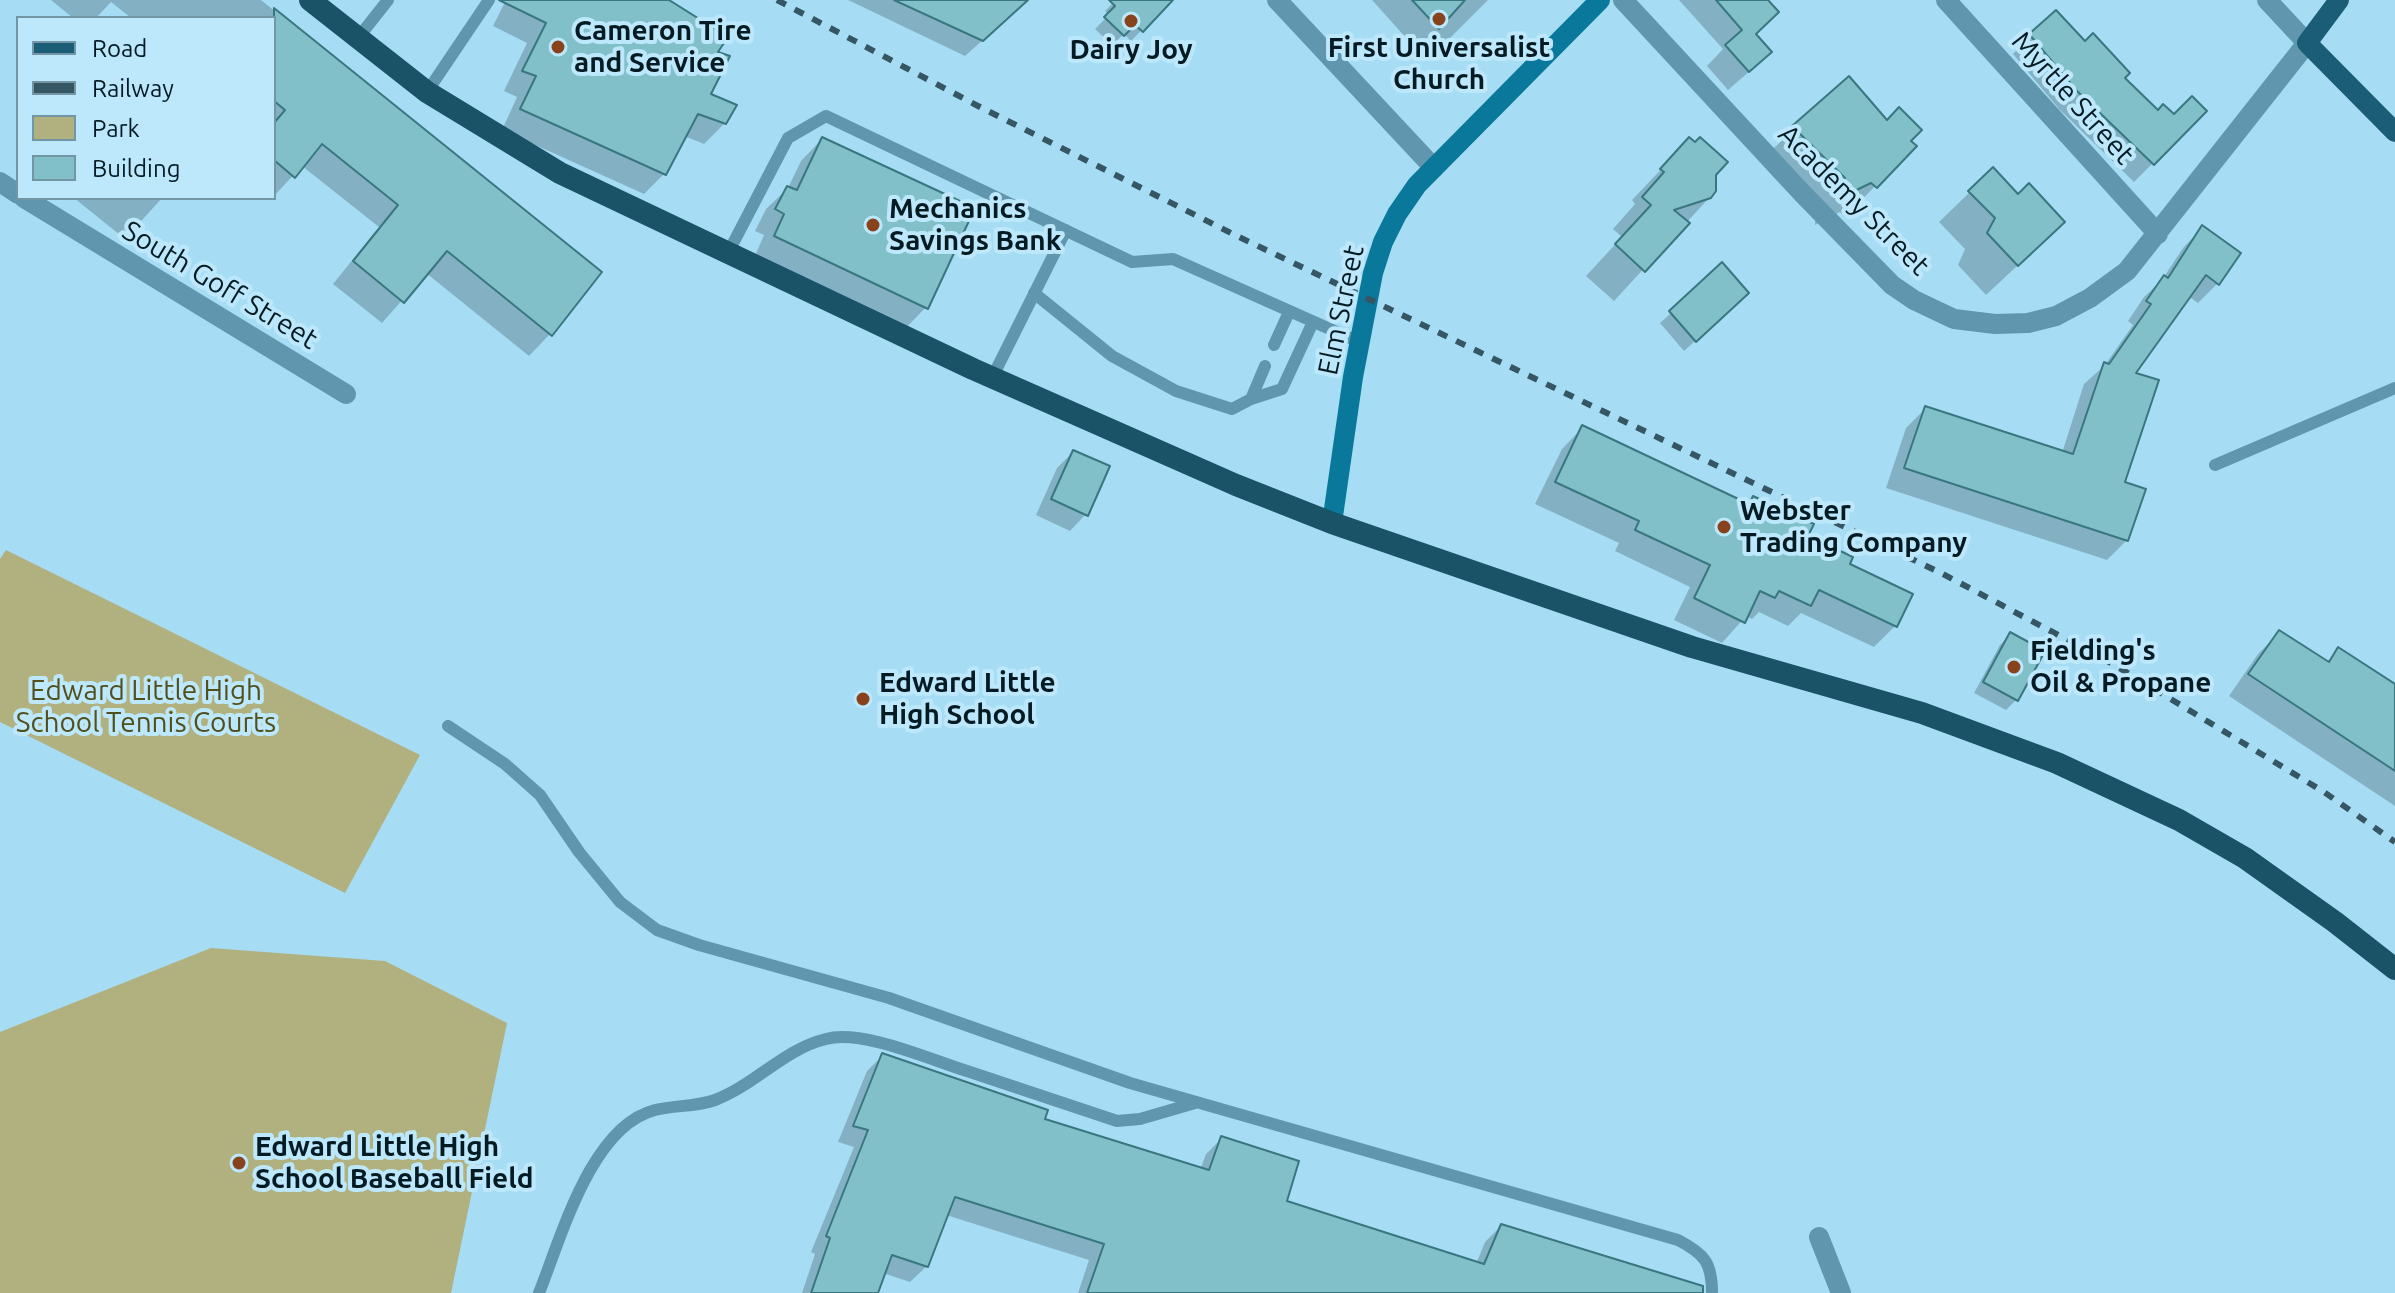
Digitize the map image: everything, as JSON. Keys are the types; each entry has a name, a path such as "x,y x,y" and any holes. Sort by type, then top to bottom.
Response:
{"highway":[{"path":"310,0 427,92 560,173 992,378 1332,523 1692,647 1922,713 2057,763 2179,820 2245,858 2395,969"}],"main road":[{"name":"Elm Street","path":"1332,523 1359,342 1373,273 1383,242 1417,185 1600,0"},
{"name":"Academy Street","path":"2307,43 2339,0"},
{"path":"2307,43 2395,132"}],"street":[{"path":"1277,0 1434,168"},
{"name":"Academy Street","path":"1623,0 1892,285 1914,300 1954,319 1995,324 2028,323 2056,316 2111,284 2127,271 2307,43"},
{"name":"Myrtle Street","path":"1946,0 2158,234"},
{"path":"2267,0 2307,43"},
{"name":"South Goff Street","path":"27,200 346,394"},
{"path":"1819,1237 1841,1293"}],"lane":[{"path":"358,38 388,0"},
{"path":"427,92 489,0"},
{"path":"728,253 788,138 826,116 1132,262 1173,259 1359,342"},
{"path":"992,378 1066,230"},
{"path":"1034,293 1112,356 1176,391 1232,409 1282,389 1313,322"},
{"path":"1274,345 1289,312"},
{"path":"1251,399 1265,366"},
{"path":"2215,465 2395,388"},
{"path":"448,726 505,764 540,795 579,852 620,902 657,930 699,945 889,998 1130,1083 1678,1240 1700,1251 1711,1269 1712,1293"},
{"path":"539,1293 589,1174 604,1146 630,1122 654,1110 714,1100 797,1050 829,1038 876,1041 1117,1121 1140,1119 1197,1102"}],"green space":[{"name":"Edward Little High School Tennis Courts","path":"6,550 420,755 345,893 0,722 0,559"},
{"name":"Edward Little High School Baseball Field","path":"211,948 385,961 507,1023 451,1293 0,1293 0,1032"}],"building":[{"path":"499,0 669,0 728,37 718,52 730,56 711,94 737,105 726,124 698,114 666,175 520,109 536,76 522,71 546,23"},
{"path":"894,0 1028,0 983,41"},
{"name":"Dairy Joy","path":"1109,0 1173,0 1143,32 1135,25 1124,36 1104,17 1115,6"},
{"name":"First Universalist Church","path":"1412,0 1465,0 1439,29"},
{"path":"1716,0 1768,0 1779,12 1756,34 1772,52 1749,72 1725,45 1742,30"},
{"path":"274,8 602,272 552,336 447,251 404,303 353,261 398,205 322,144 295,178 276,162 276,121 285,110 276,103"},
{"path":"2056,10 2085,41 2093,33 2130,73 2125,78 2158,110 2163,104 2174,114 2192,96 2207,111 2154,165 2077,91 2029,34"},
{"path":"1849,76 1887,120 1899,107 1922,130 1911,141 1917,146 1877,188 1871,183 1844,196 1845,178 1792,126"},
{"name":"Mechanics Savings Bank","path":"822,137 975,208 928,309 774,236 784,214 775,209 787,186 797,190"},
{"path":"1689,137 1695,142 1700,137 1728,162 1716,175 1716,191 1711,198 1674,210 1690,223 1645,272 1615,244 1651,205 1642,197 1664,172 1660,169"},
{"path":"1993,167 2018,194 2029,183 2065,222 2018,266 1987,233 1995,218 1968,191"},
{"path":"2202,225 2241,253 2219,285 2206,275 2136,373 2159,380 2125,482 2146,489 2128,541 1904,468 1925,406 2073,454 2104,362 2109,364 2151,304 2146,301 2164,275 2168,278"},
{"path":"1722,262 1749,293 1696,342 1669,311"},
{"name":"Webster Trading Company","path":"1582,425 1749,504 1753,496 1814,524 1808,536 1853,557 1850,564 1913,594 1897,627 1819,590 1811,606 1779,591 1775,598 1760,591 1745,623 1694,598 1710,565 1635,530 1639,521 1555,482"},
{"path":"1073,450 1110,466 1088,516 1051,499"},
{"path":"2279,630 2329,662 2338,647 2395,684 2395,771 2248,674"},
{"name":"Fielding's Oil & Propane","path":"2010,632 2045,651 2018,701 1983,682"},
{"path":"882,1053 1048,1110 1045,1119 1209,1170 1221,1136 1299,1161 1287,1201 1484,1264 1501,1224 1703,1286 1703,1293 1087,1293 1104,1244 955,1197 928,1267 892,1255 878,1293 811,1293 830,1238 826,1236 868,1130 853,1126"}],"railway":[{"path":"777,0 980,107 1237,236 1941,573 2113,664 2324,792 2395,842"}],"place":[{"name":"First Universalist Church","path":"1439,19"},
{"name":"Dairy Joy","path":"1131,21"},
{"name":"Cameron Tire and Service","path":"558,47"},
{"name":"Mechanics Savings Bank","path":"873,225"},
{"name":"Webster Trading Company","path":"1724,527"},
{"name":"Fielding's Oil & Propane","path":"2014,667"},
{"name":"Edward Little High School","path":"863,699"},
{"name":"Edward Little High School Baseball Field","path":"239,1163"}]}
